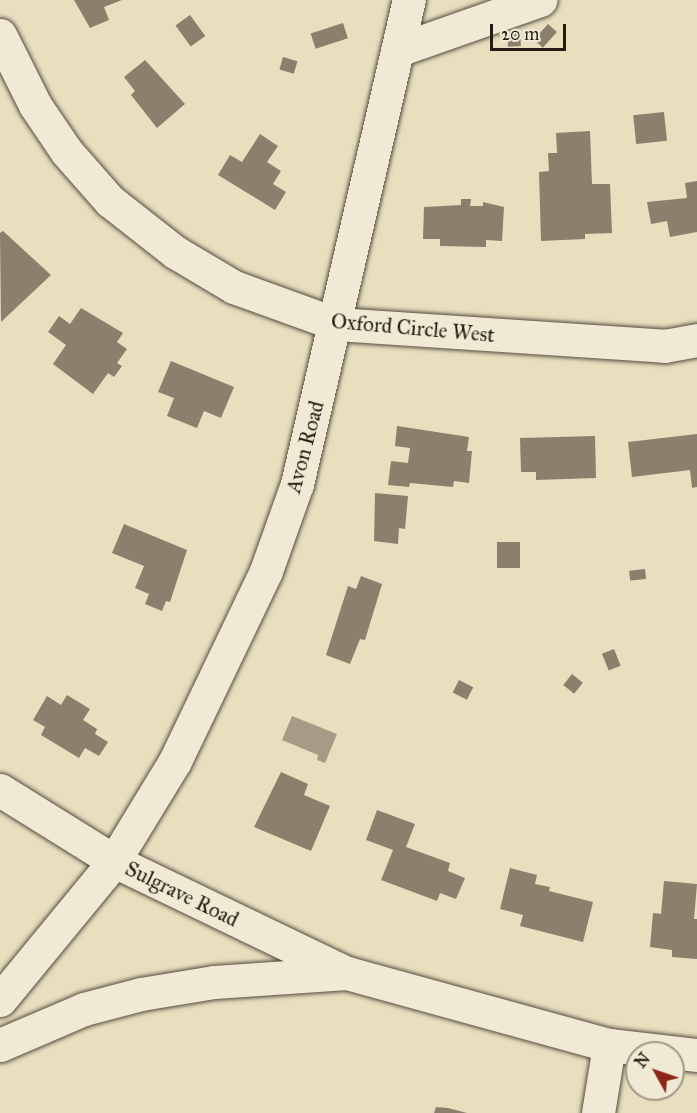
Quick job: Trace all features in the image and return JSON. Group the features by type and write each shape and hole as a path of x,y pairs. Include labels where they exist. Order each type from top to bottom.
{"street":[{"name":"Avon Road","path":"114,861 175,761 266,571 297,484 336,324 409,0"},
{"path":"398,50 540,0"},
{"name":"Oxford Circle West","path":"0,36 35,105 66,152 110,201 175,252 234,287 336,324 664,346 697,340"},
{"path":"0,790 114,861"},
{"name":"Sulgrave Road","path":"0,1000 114,861 347,973 609,1045 697,1055"},
{"name":"Sulgrave Road","path":"0,1045 84,1009 141,994 214,982 347,973"},
{"path":"597,1113 609,1045"}],"shaded area":[{"path":"292,716 337,734 325,763 317,760 318,755 282,740"}],"building":[{"path":"74,0 122,0 104,7 109,20 90,28"},
{"path":"190,15 205,36 191,47 175,26"},
{"path":"343,23 348,38 316,49 311,34"},
{"path":"548,24 557,32 543,48 534,40"},
{"path":"520,32 521,46 508,47 507,33"},
{"path":"283,57 297,61 294,74 279,69"},
{"path":"145,60 185,104 157,128 131,95 135,91 124,77"},
{"path":"664,112 667,141 636,144 633,115"},
{"path":"590,131 592,184 610,184 612,233 585,234 585,239 541,241 539,172 549,171 548,153 557,153 556,133"},
{"path":"260,134 278,146 267,162 281,171 273,184 286,192 275,210 218,175 230,155 242,162"},
{"path":"697,181 697,232 670,237 667,221 651,224 647,202 687,198 685,183"},
{"path":"461,199 471,199 470,206 483,206 483,202 504,207 502,241 486,240 486,247 440,246 440,239 423,239 424,207 461,205"},
{"path":"3,231 51,275 1,322 0,233"},
{"path":"81,308 123,333 117,342 127,349 117,363 122,366 114,377 108,373 93,394 53,364 66,345 48,332 59,316 70,324"},
{"path":"171,361 234,387 221,418 204,411 197,428 167,416 174,398 158,392"},
{"path":"397,426 469,437 467,451 472,451 469,483 454,481 453,487 410,483 409,487 388,485 391,461 408,463 410,448 395,446"},
{"path":"697,434 697,487 692,488 690,470 632,477 628,442"},
{"path":"595,436 596,478 536,480 536,472 521,472 520,438"},
{"path":"375,493 408,496 405,529 399,528 398,544 374,541"},
{"path":"124,524 187,550 170,602 166,601 162,611 145,604 149,594 135,588 144,566 112,553"},
{"path":"497,542 520,542 520,568 497,568"},
{"path":"645,569 646,579 630,581 629,571"},
{"path":"361,576 382,584 365,640 360,639 350,664 326,655 348,586 356,589"},
{"path":"614,649 621,666 609,671 602,654"},
{"path":"572,674 583,683 574,694 563,685"},
{"path":"459,680 473,687 467,700 453,692"},
{"path":"67,695 90,709 83,720 97,729 95,734 108,742 99,756 85,748 79,758 41,735 45,727 33,720 47,696 61,705"},
{"path":"281,772 308,784 304,795 330,806 311,851 254,827"},
{"path":"377,810 415,824 406,847 450,863 448,871 465,878 456,899 440,893 437,901 381,880 393,850 366,840"},
{"path":"510,868 537,875 535,884 550,887 549,891 593,902 583,942 520,926 523,915 500,909"},
{"path":"664,881 697,884 694,919 697,919 697,959 672,957 672,950 650,947 653,913 661,914"},
{"path":"436,1107 448,1108 467,1113 434,1113"}]}
